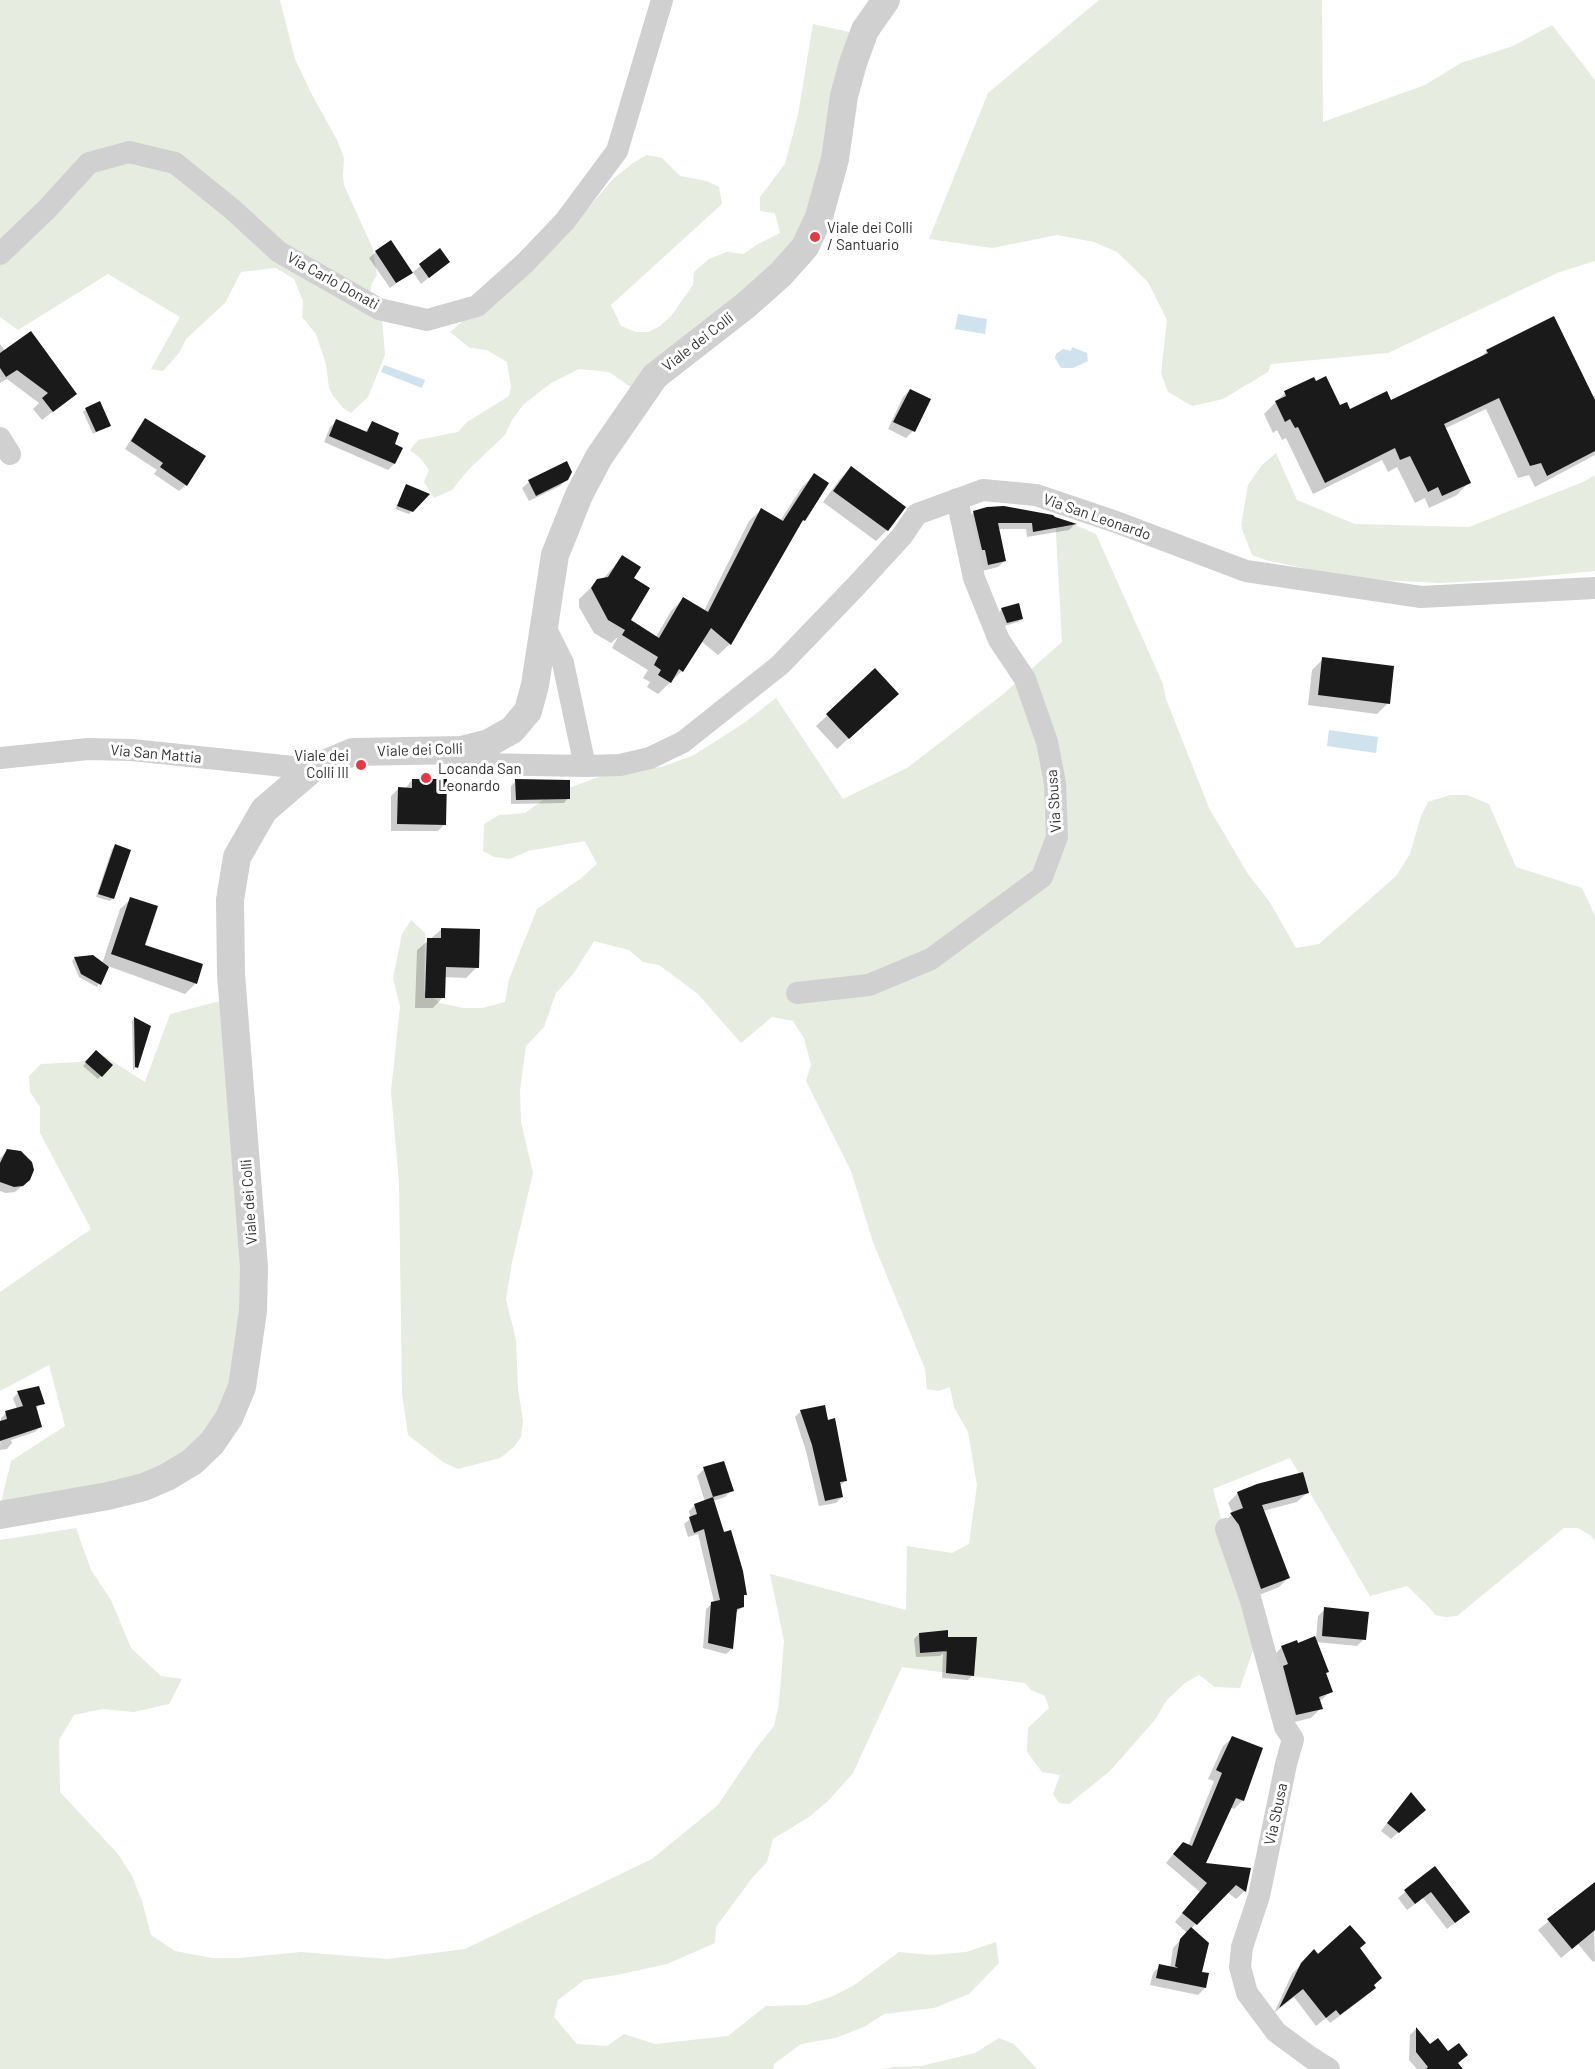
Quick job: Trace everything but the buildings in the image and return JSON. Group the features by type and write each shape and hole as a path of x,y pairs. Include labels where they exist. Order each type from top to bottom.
{"street":[{"name":"Via Carlo Donati","path":"0,254 48,209 89,163 129,152 175,163 232,209 279,252 379,309 427,320 477,306 525,263 565,221 617,151 662,0"},
{"name":"Viale dei Colli","path":"0,1515 108,1496 144,1487 192,1462 212,1443 230,1418 242,1387 253,1311 254,1267 231,975 230,900 237,857 264,810 312,769 353,752 461,750 489,743 512,730 528,711 535,685 555,555 579,495 598,457 655,375 745,306 781,274 805,247 819,217 835,159 844,96 853,63 865,30 886,0"},
{"name":"Via San Leonardo","path":"461,750 481,764 620,765 651,758 683,742 780,665 902,536 917,514 983,490 1036,495 1116,522 1246,571 1421,597 1595,588"},
{"name":"Via Sbusa","path":"797,993 869,985 931,959 1042,877 1057,837 1055,783 1047,742 1025,679 999,640 974,578 957,499"},
{"path":"544,625 562,663 585,766"},
{"name":"Via San Mattia","path":"0,758 88,749 132,750 312,769"},
{"name":"Via Sbusa","path":"1226,1529 1251,1601 1285,1727 1293,1739 1259,1896 1242,1947 1240,1967 1247,1993 1276,2032 1329,2069"}],"shaded area":[{"path":"0,0 280,0 295,59 337,140 344,158 344,185 373,249 377,275 370,293 382,318 385,355 368,397 351,413 343,408 329,388 326,364 316,334 302,317 303,301 294,279 276,268 241,272 225,303 186,339 179,353 163,371 151,369 180,317 108,274 18,330 0,317"},
{"path":"1099,0 1322,0 1323,122 1425,85 1461,63 1513,46 1552,25 1595,80 1595,261 1557,273 1388,353 1271,364 1268,372 1223,399 1192,406 1168,392 1161,373 1167,320 1148,282 1117,252 1094,242 1057,235 992,248 929,239 988,93"},
{"path":"813,24 854,33 814,209 789,254 632,388 609,372 579,369 551,383 523,405 505,435 468,470 452,490 434,498 424,482 429,470 410,450 418,440 458,432 467,422 509,396 511,387 507,362 487,350 470,348 450,332 514,278 589,207 613,179 633,163 647,155 662,158 680,176 707,181 719,187 722,204 611,305 621,326 636,332 649,332 660,326 671,316 693,285 694,272 709,259 727,252 744,254 780,233 775,213 760,211 760,197 785,164 798,115"},
{"path":"1276,453 1297,500 1355,524 1469,527 1583,482 1595,475 1595,571 1439,583 1381,580 1312,570 1252,555 1241,526 1248,485 1262,465"},
{"path":"1055,516 1096,534 1163,684 1166,699 1209,808 1248,874 1269,901 1296,948 1319,944 1396,876 1410,854 1421,816 1428,802 1450,795 1467,795 1489,804 1516,867 1582,888 1595,916 1595,1541 1578,1528 1564,1528 1457,1616 1446,1617 1435,1615 1407,1586 1370,1596 1290,1458 1213,1489 1255,1644 1240,1688 1215,1687 1199,1675 1185,1683 1167,1700 1154,1721 1110,1771 1069,1804 1059,1803 1053,1794 1060,1775 1042,1772 1027,1752 1028,1728 1049,1708 1045,1696 1031,1690 1025,1683 902,1667 853,1773 828,1801 809,1817 773,1839 767,1862 752,1878 716,1927 715,1943 667,1964 584,1980 558,2000 554,2017 577,2044 607,2046 624,2034 655,2044 728,2036 766,2006 806,2005 831,1997 853,1986 899,1952 932,1955 966,1952 996,1942 999,1963 969,1994 934,2008 884,2014 864,2027 835,2038 801,2044 774,2064 773,2069 0,2069 0,1540 76,1528 91,1570 111,1600 131,1648 161,1676 182,1679 169,1704 134,1712 102,1709 74,1715 59,1740 60,1792 118,1854 132,1876 142,1901 151,1935 175,1951 212,1958 239,1958 301,1952 387,1959 465,1949 652,1859 718,1805 774,1726 779,1703 784,1641 770,1574 906,1610 907,1546 952,1553 969,1544 977,1485 968,1432 954,1407 950,1387 938,1391 927,1389 925,1369 873,1242 851,1171 806,1081 811,1065 804,1038 793,1021 772,1017 741,1043 698,994 659,965 643,962 629,950 594,941 574,973 556,993 544,1027 526,1046 520,1090 521,1122 533,1173 512,1262 506,1299 516,1340 518,1388 523,1421 521,1437 514,1447 500,1458 458,1469 443,1462 408,1435 402,1394 399,1183 391,1091 400,1007 393,978 402,934 411,920 425,933 424,991 440,1003 463,1008 483,1008 505,1002 509,979 537,909 580,879 597,864 585,841 528,851 510,859 494,857 483,851 484,824 499,815 525,813 550,795 604,775 661,767 694,755 744,723 776,698 843,799 907,768 1002,695 1062,642"},
{"path":"224,1000 247,1298 237,1379 208,1434 157,1470 95,1488 1,1503 11,1461 65,1426 49,1365 0,1391 0,1292 91,1229 40,1133 40,1107 30,1092 29,1076 41,1064 80,1062 101,1054 145,1082 170,1014"},
{"path":"999,2038 1014,2044 1037,2069 883,2069 921,2066 975,2053"}],"water":[{"path":"958,314 987,319 985,334 955,329"},
{"path":"1072,347 1087,353 1088,361 1073,368 1061,368 1055,358 1056,354 1063,349 1071,351"},
{"path":"384,365 425,380 422,388 381,372"},
{"path":"1329,730 1378,737 1376,753 1327,746"}],"place":[{"name":"Viale dei Colli / Santuario","path":"815,237"},
{"name":"Viale dei Colli III","path":"361,765"},
{"name":"Locanda San Leonardo","path":"426,778"}]}
